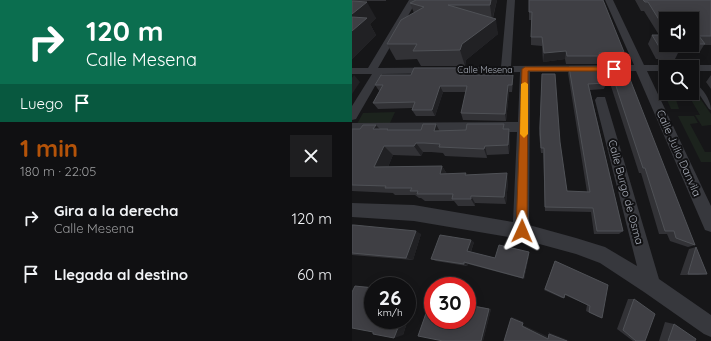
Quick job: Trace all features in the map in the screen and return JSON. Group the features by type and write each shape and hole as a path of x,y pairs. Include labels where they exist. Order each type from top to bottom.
{"street":[{"path":"352,116 413,0"},
{"path":"506,70 511,0"},
{"name":"Calle Julio Danvila","path":"609,0 710,222"},
{"name":"Calle Mesena","path":"352,71 659,68"},
{"path":"699,68 711,68"},
{"path":"522,231 525,69"},
{"name":"Calle Burgo de Osma","path":"601,100 651,285"},
{"path":"352,128 524,127"},
{"path":"352,210 414,213 522,231 576,246 605,256 651,285 711,328"}],"lane":[{"path":"699,90 711,108"}],"shaded area":[{"path":"699,97 711,114 711,125 702,126 695,115 700,115 691,100 699,100"},
{"path":"667,100 676,100 679,109 671,109"},
{"path":"395,112 390,123 357,124 363,113"},
{"path":"678,116 694,116 698,123 690,124 705,152 711,152 711,162 701,162"}],"building":[{"path":"416,0 491,0 490,5 448,5 496,19 462,44 460,50 413,51 417,44 387,44 401,20 424,7 410,3"},
{"path":"529,0 603,0 624,52 599,53 600,56 567,56 566,51 544,53 542,37 531,37 532,12 529,12"},
{"path":"643,0 711,0 711,36 699,36 699,12 659,12 659,20 648,2"},
{"path":"352,1 367,2 352,14"},
{"path":"352,17 367,18 352,31"},
{"path":"652,35 659,35 659,47"},
{"path":"699,36 705,44 699,44"},
{"path":"569,67 602,67 606,83 588,84 623,231 597,231 593,208 545,207 544,148 541,148 540,128 542,74 555,74 560,142 567,191 590,192"},
{"path":"414,68 461,68 459,75 513,75 512,85 508,85 505,114 461,113 467,86 440,86 432,110 412,110 415,102 373,103 383,85 375,85 381,75 411,75"},
{"path":"612,74 628,74 695,245 676,238 674,231 665,231 645,168 643,168"},
{"path":"423,124 436,124 434,131 466,130 467,124 504,124 503,129 509,129 508,145 485,146 484,149 439,147 440,144 424,143 416,143 414,146 384,146 374,167 442,166 440,174 466,173 465,175 507,173 504,197 471,196 471,199 452,199 453,194 417,194 418,191 410,191 412,188 385,188 386,186 352,185 352,129 360,129 363,125 376,125 373,129 421,130"},
{"path":"352,225 416,231 406,258 352,253"},
{"path":"440,235 471,240 467,251 495,258 499,245 529,252 523,278 464,262 464,264 431,259"},
{"path":"696,247 707,274 688,274"},
{"path":"555,261 608,285 602,318 589,312 590,306 565,294 564,298 545,289"},
{"path":"355,286 364,287 364,329 398,329 394,338 352,328 352,292"},
{"path":"634,299 655,314 645,341 636,341 623,330"},
{"path":"476,307 489,309 481,341 443,341 418,336 424,319 424,329 476,329"},
{"path":"511,318 523,323 522,326 548,339 549,334 567,341 504,341"},
{"path":"674,324 696,339 695,341 668,341"}],"slow traffic":[{"path":"524,134 525,84"}],"route":[{"path":"522,231 525,69 614,69"}]}
